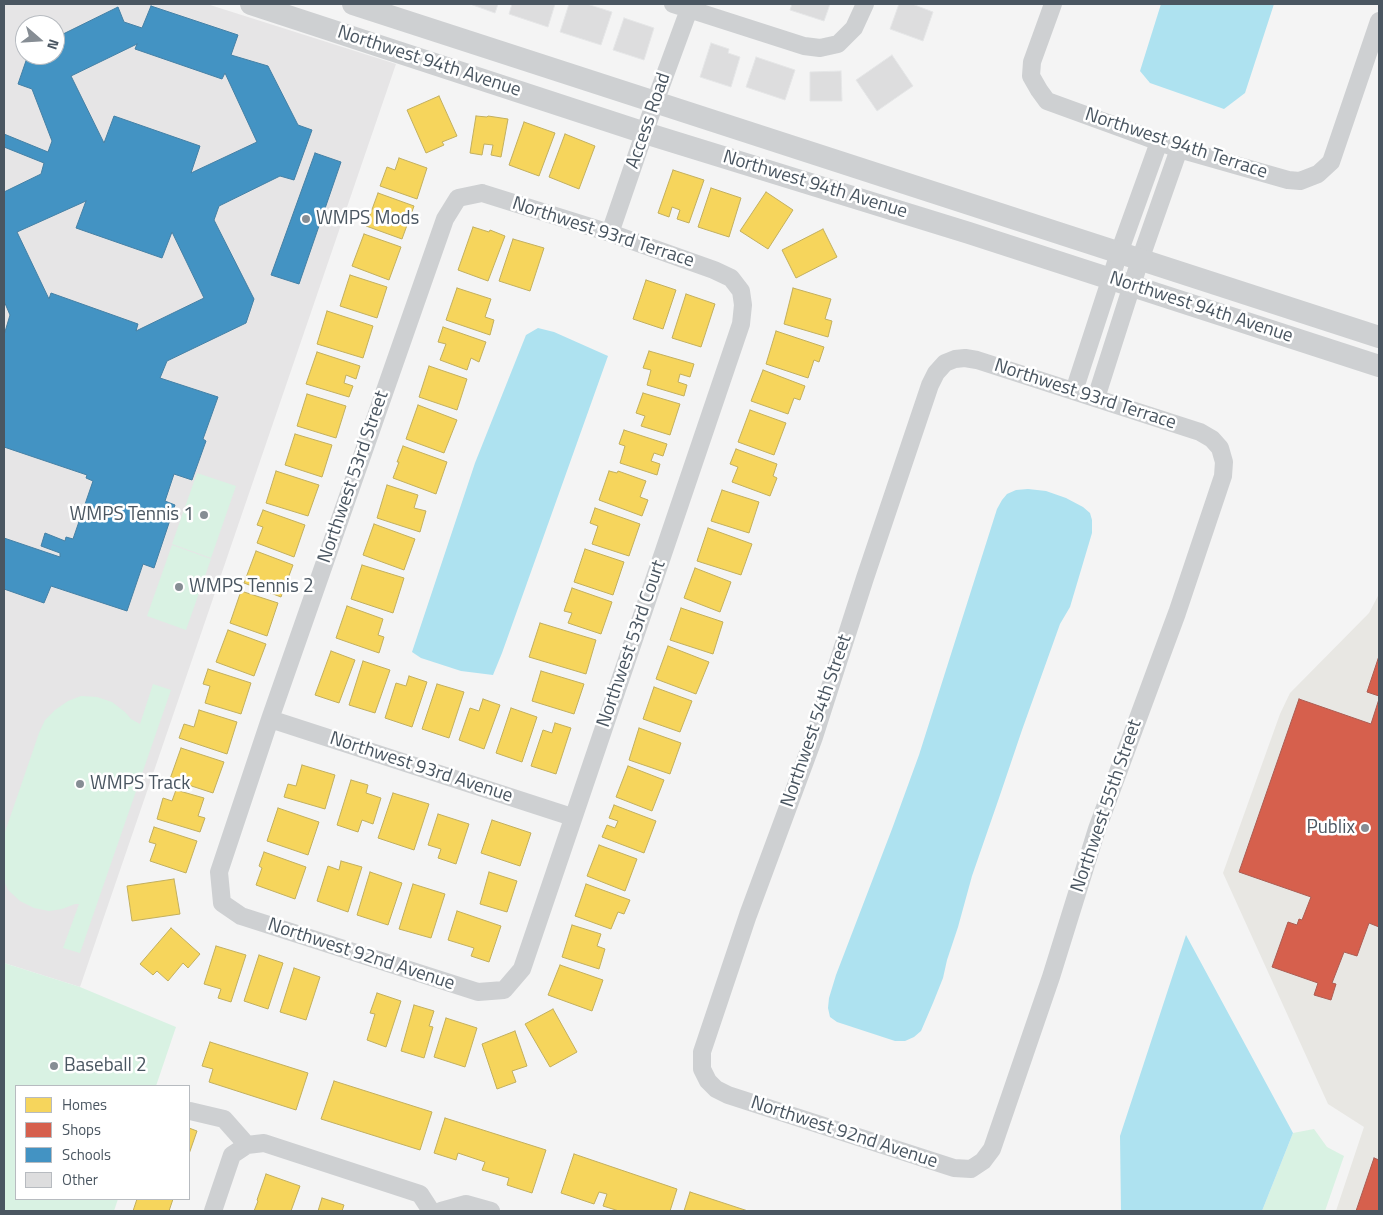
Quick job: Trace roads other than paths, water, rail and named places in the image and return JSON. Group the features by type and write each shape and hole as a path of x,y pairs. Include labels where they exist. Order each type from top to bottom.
{"street":[{"name":"Northwest 94th Avenue","path":"251,4 645,133 969,233 1379,366"},
{"name":"Northwest 94th Avenue","path":"354,4 1379,337"},
{"path":"685,6 804,46 820,48 838,44 854,28 865,4"},
{"name":"Northwest 94th Terrace","path":"1053,4 1032,62 1031,76 1047,101 1158,142 1288,180 1300,181 1318,174 1331,162 1379,21"},
{"name":"Access Road","path":"610,233 645,133 685,6"},
{"path":"1074,391 1110,278 1158,142"},
{"path":"1096,398 1140,260 1179,148"},
{"name":"Northwest 93rd Terrace","path":"458,198 482,193 610,233 714,270 731,278 741,291"},
{"name":"Northwest 53rd Street","path":"222,903 220,872 270,719 444,219 458,198"},
{"name":"Northwest 53rd Court","path":"504,990 522,969 741,324 743,306 741,291"},
{"name":"Northwest 93rd Terrace","path":"945,364 955,359 977,360 1200,432 1212,439 1220,448"},
{"name":"Northwest 54th Street","path":"708,1081 702,1069 702,1052 748,914 814,737 868,568 930,385 936,373 945,364"},
{"name":"Northwest 55th Street","path":"983,1161 992,1149 1052,977 1097,829 1177,613 1223,476 1224,462 1220,448"},
{"name":"Northwest 93rd Avenue","path":"270,719 572,818"},
{"name":"Northwest 92nd Avenue","path":"222,903 241,916 478,992 504,990"},
{"name":"Northwest 92nd Avenue","path":"708,1081 716,1089 728,1095 954,1168 971,1168 983,1161"},
{"path":"190,1111 224,1120 247,1145"},
{"path":"212,1211 232,1155 247,1145 264,1143 420,1194 431,1211"},
{"path":"441,1211 466,1204 491,1211"}],"water":[{"path":"1161,4 1274,4 1245,93 1224,109 1150,83 1140,71"},
{"path":"538,328 554,332 608,356 493,675 461,671 421,658 412,652 475,463 526,335"},
{"path":"1016,490 1046,491 1066,498 1083,507 1090,513 1092,533 1070,607 1060,624 972,876 943,978 921,1031 905,1041 895,1041 837,1022 830,1017 828,1008 829,998 919,755 997,509 1007,494"},
{"path":"1186,935 1293,1133 1262,1211 1121,1211 1120,1136"}],"place":[{"name":"WMPS Mods","path":"306,219"},
{"name":"WMPS Tennis 1","path":"204,515"},
{"name":"WMPS Tennis 2","path":"179,587"},
{"name":"WMPS Track","path":"80,784"},
{"name":"Publix","path":"1365,828"},
{"name":"Baseball 2","path":"54,1066"}]}
